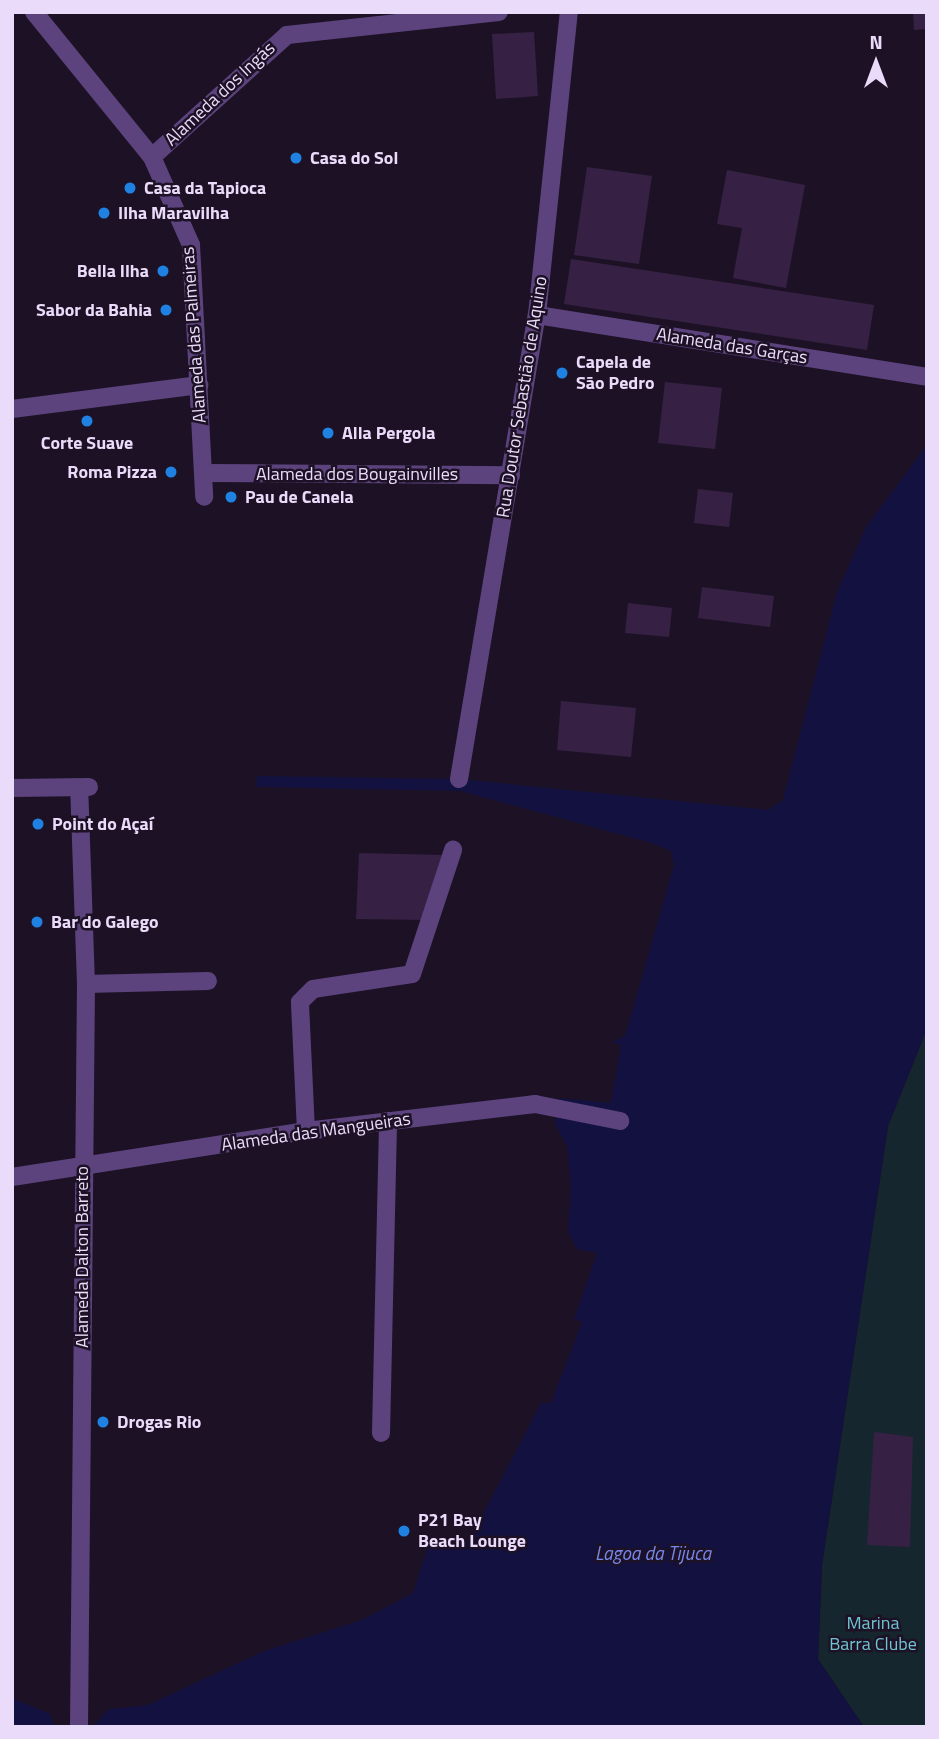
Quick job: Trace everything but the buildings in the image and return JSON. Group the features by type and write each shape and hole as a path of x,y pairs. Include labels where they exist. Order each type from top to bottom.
{"street":[{"name":"Alameda das Palmeiras","path":"34,12 152,157 191,245 204,497"},
{"name":"Alameda dos Ingás","path":"152,157 287,35 499,12"},
{"name":"Rua Doutor Sebastião de Aquino","path":"459,779 537,315 569,12"},
{"name":"Alameda das Garças","path":"537,315 927,377"},
{"path":"12,409 199,385"},
{"name":"Alameda dos Bougainvilles","path":"203,473 511,475"},
{"name":"Alameda Dalton Barreto","path":"12,788 84,788 86,984 82,1168 79,1727"},
{"path":"306,1131 300,1002 313,989 412,974 453,850"},
{"path":"86,984 208,981"},
{"name":"Alameda das Mangueiras","path":"12,1177 306,1131 535,1104 620,1121"},
{"path":"381,1433 388,1121"}],"green space":[{"name":"Marina Barra Clube","path":"927,1029 927,1727 864,1727 818,1659 822,1565 888,1126"}],"water":[{"name":"Lagoa da Tijuca","path":"927,445 927,1029 888,1126 822,1565 818,1659 864,1727 92,1727 109,1709 148,1705 264,1651 362,1620 413,1593 428,1547 465,1544 472,1535 541,1403 551,1403 582,1322 574,1319 597,1253 577,1249 568,1232 571,1185 567,1146 555,1124 559,1098 611,1103 621,1044 611,1043 625,1036 674,865 671,851 648,842 460,791 256,787 257,776 459,779 768,810 783,800 837,592 866,527"},
{"path":"12,1698 50,1714 54,1727 12,1727"}],"place":[{"name":"Casa do Sol","path":"296,158"},
{"name":"Casa da Tapioca","path":"130,188"},
{"name":"Ilha Maravilha","path":"104,213"},
{"name":"Bella Ilha","path":"163,271"},
{"name":"Sabor da Bahia","path":"166,310"},
{"name":"Capela de São Pedro","path":"562,373"},
{"name":"Corte Suave","path":"87,421"},
{"name":"Alla Pergola","path":"328,433"},
{"name":"Roma Pizza","path":"171,472"},
{"name":"Pau de Canela","path":"231,497"},
{"name":"Point do Açaí","path":"38,824"},
{"name":"Bar do Galego","path":"37,922"},
{"name":"Drogas Rio","path":"103,1422"},
{"name":"P21 Bay Beach Lounge","path":"404,1531"}]}
